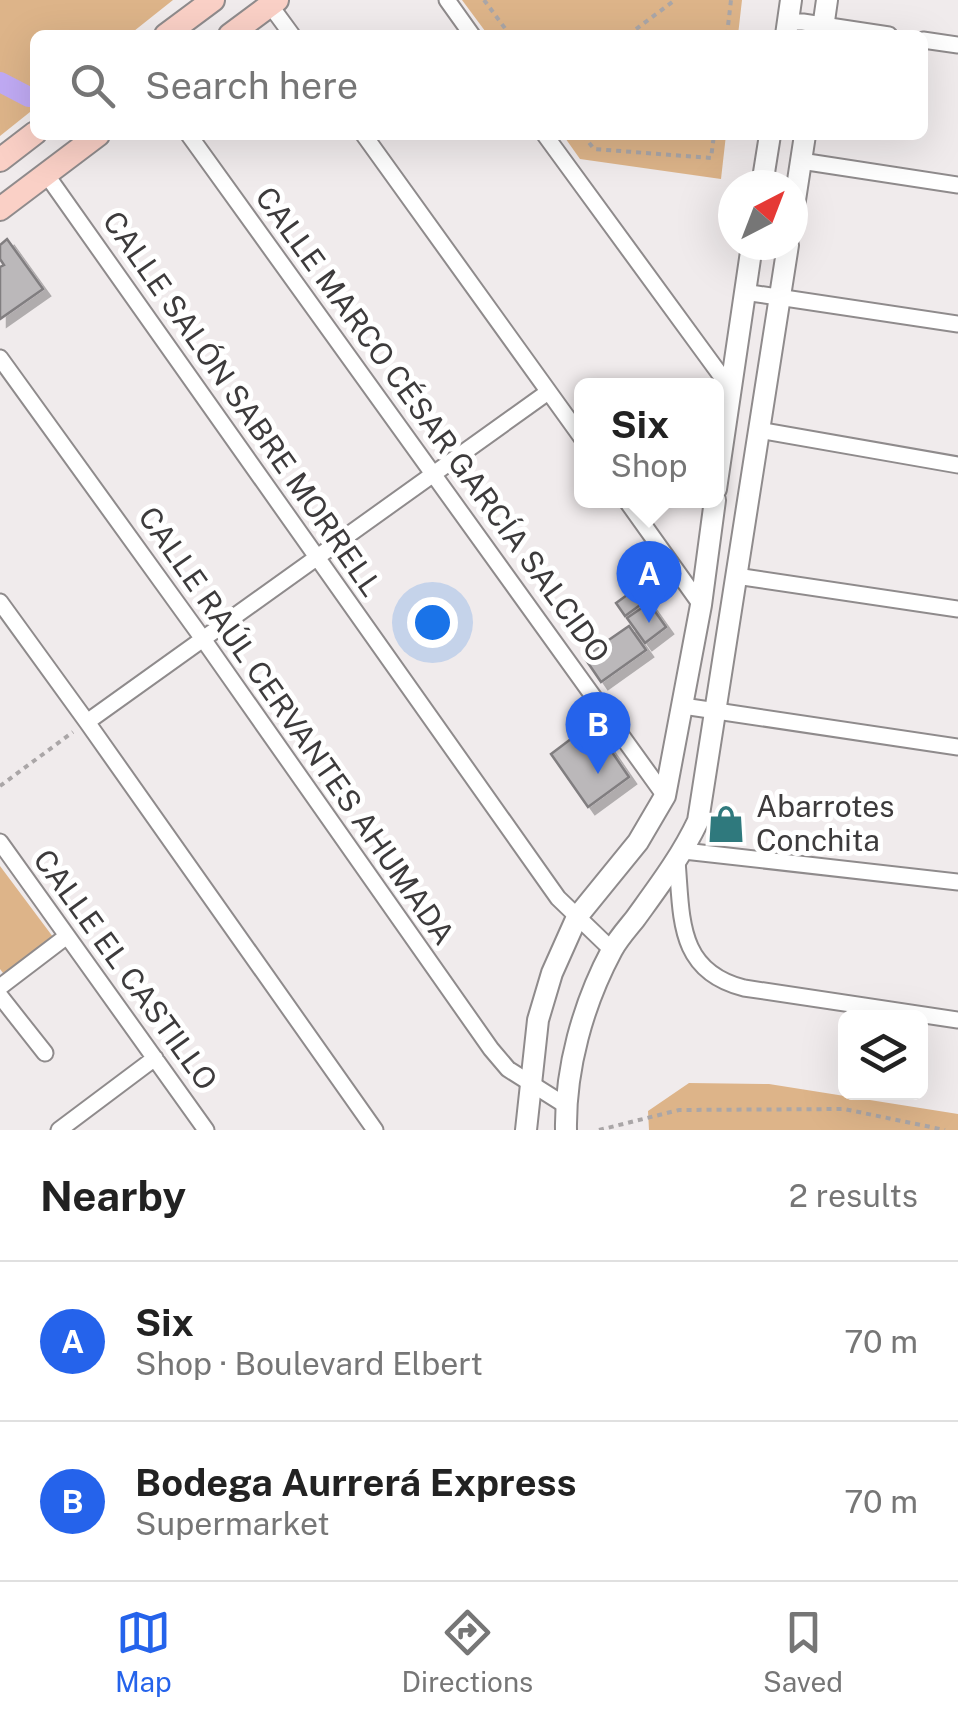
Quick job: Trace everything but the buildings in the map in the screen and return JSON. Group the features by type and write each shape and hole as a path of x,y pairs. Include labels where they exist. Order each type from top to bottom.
{"main road":[{"path":"173,30 213,0"},
{"path":"237,30 274,2"},
{"path":"0,160 30,137"},
{"path":"0,209 91,140"}],"street":[{"path":"447,0 468,30"},
{"path":"787,29 791,0"},
{"path":"787,29 803,22 822,30 827,0"},
{"path":"274,2 289,30"},
{"path":"928,41 958,44"},
{"name":"CALLE MARCO CÉSAR GARCÍA SALCIDO","path":"193,140 666,796"},
{"path":"368,140 574,427"},
{"path":"550,140 723,378"},
{"path":"764,170 769,140"},
{"path":"800,170 804,140"},
{"path":"801,161 958,185"},
{"name":"CALLE SALÓN SABRE MORRELL","path":"46,174 544,878 612,950"},
{"path":"724,431 749,260"},
{"path":"566,1130 572,1061 583,1018 612,950 680,856 698,821 786,260"},
{"path":"744,292 958,324"},
{"name":"CALLE RAÚL CERVANTES AHUMADA","path":"0,358 491,1049 508,1069 566,1105"},
{"path":"724,380 730,388"},
{"path":"87,722 548,392"},
{"path":"759,430 958,466"},
{"path":"632,508 701,605"},
{"path":"526,1130 543,996 577,917 638,842 666,796 701,605 714,508"},
{"path":"736,576 958,609"},
{"path":"0,602 375,1130"},
{"path":"683,706 958,747"},
{"name":"CALLE EL CASTILLO","path":"0,842 206,1130"},
{"path":"680,856 958,882"},
{"path":"680,856 686,940 712,976 744,988 958,1020"},
{"path":"0,987 67,936"},
{"path":"0,996 45,1053"},
{"path":"59,1130 155,1058"}],"path":[{"path":"484,0 506,30"},
{"path":"635,30 676,0"},
{"path":"728,30 731,0"},
{"path":"587,140 594,149 711,158 713,140"},
{"path":"0,786 87,722"},
{"path":"599,1130 679,1110 844,1109 945,1130"}],"shaded area":[{"path":"0,0 173,0 135,30 30,30 30,112 0,136"},
{"path":"462,0 742,0 739,30 484,30"},
{"path":"567,140 725,140 718,179 580,159"},
{"path":"0,866 56,941 6,977 0,969"},
{"path":"689,1083 769,1084 838,1095 838,1100 870,1100 958,1114 958,1130 649,1130 648,1111"}],"waterway":[{"path":"0,82 29,97"}],"place":[{"name":"Six","path":"649,623"},
{"name":"Bodega Aurrerá Express","path":"598,774"},
{"name":"Abarrotes Conchita","path":"726,824"}]}
